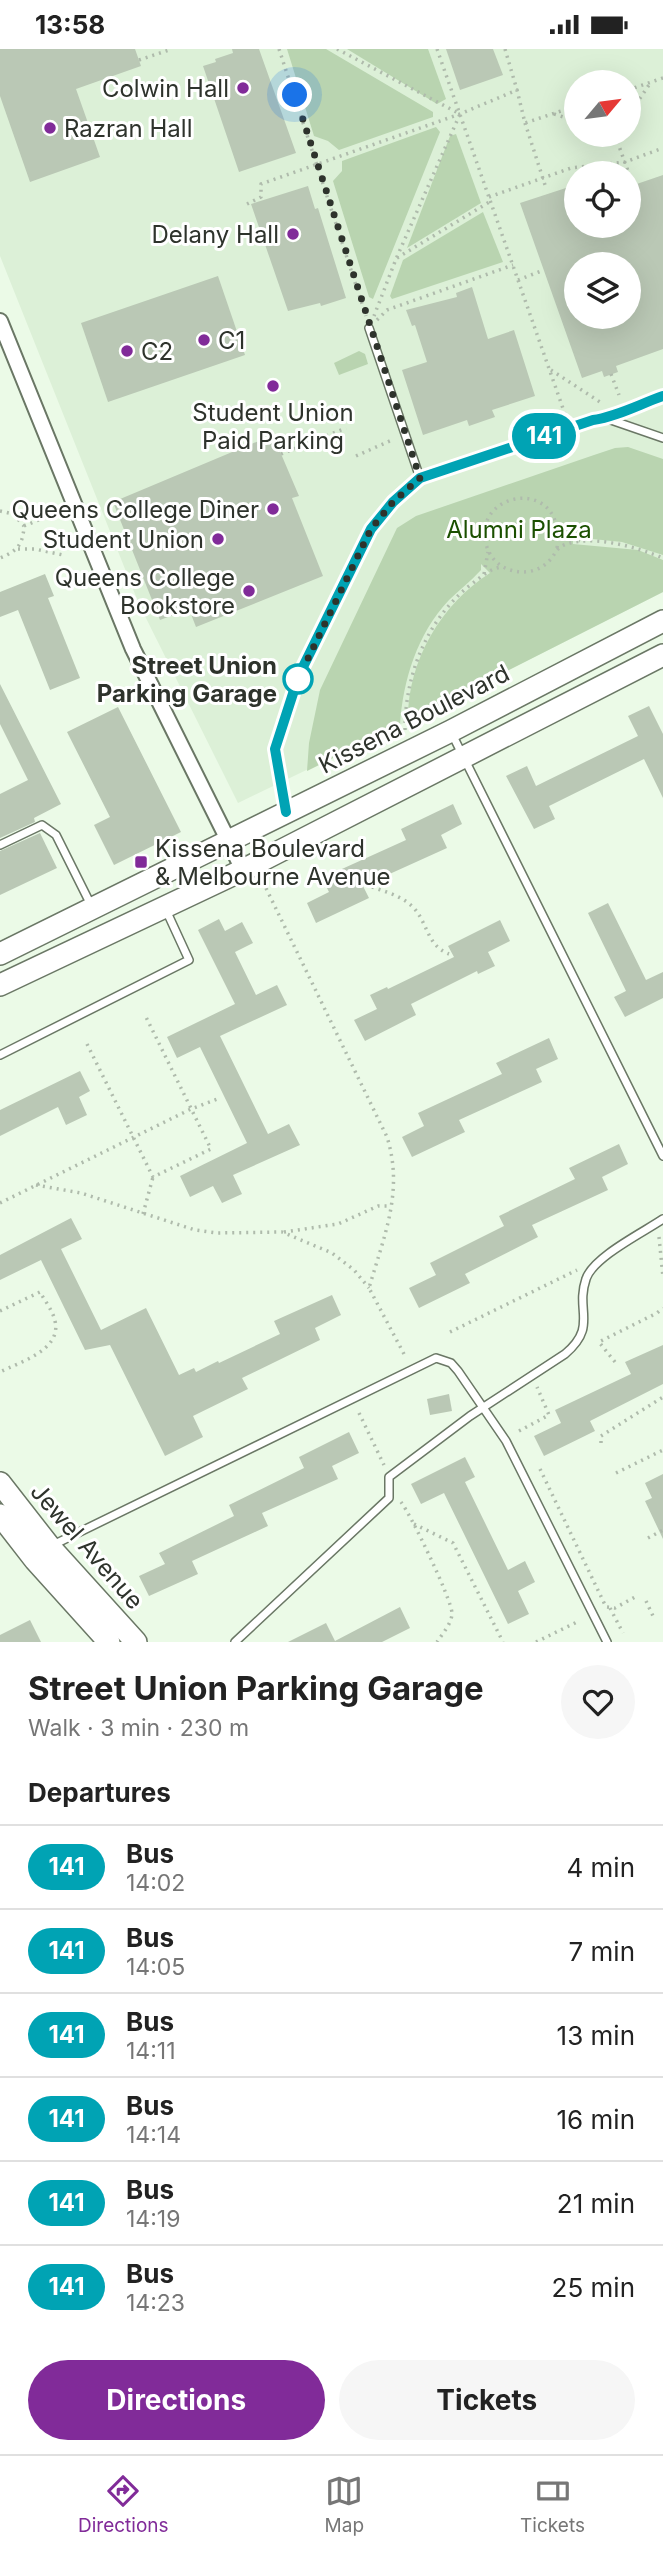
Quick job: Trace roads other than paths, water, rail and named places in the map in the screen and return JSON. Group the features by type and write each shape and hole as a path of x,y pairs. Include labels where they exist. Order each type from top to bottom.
{"main road":[{"name":"Kissena Boulevard","path":"0,954 451,731 663,621"},
{"path":"0,985 243,870 663,655"},
{"name":"Jewel Avenue","path":"0,1483 50,1547 136,1642"},
{"name":"Jewel Avenue","path":"0,1515 35,1560 109,1642"}],"street":[{"path":"0,321 133,649 243,870"}],"lane":[{"path":"369,328 420,478"},
{"path":"608,419 626,408 663,396"},
{"path":"286,812 275,749 299,675 371,529 393,502 420,478 593,420 608,419 663,438"},
{"path":"451,731 663,1156"},
{"path":"0,845 42,825 56,835 92,907"},
{"path":"0,1055 189,960 164,906"},
{"path":"234,1642 389,1498 390,1477 484,1406 577,1344 582,1335 586,1279 594,1265 660,1221"},
{"path":"50,1547 429,1359 436,1358 451,1363 484,1406 506,1441 607,1642"}],"place":[{"name":"Colwin Hall","path":"243,88"},
{"name":"Razran Hall","path":"50,128"},
{"name":"Delany Hall","path":"293,234"},
{"name":"C1","path":"204,340"},
{"name":"C2","path":"127,351"},
{"name":"Student Union Paid Parking","path":"273,386"},
{"name":"Queens College Diner","path":"273,509"},
{"name":"Student Union","path":"218,539"},
{"name":"Queens College Bookstore","path":"249,591"},
{"name":"Street Union Parking Garage","path":"298,679"},
{"name":"Kissena Boulevard & Melbourne Avenue","path":"141,862"}],"park label":[{"name":"Alumni Plaza","path":"519,529"}]}
